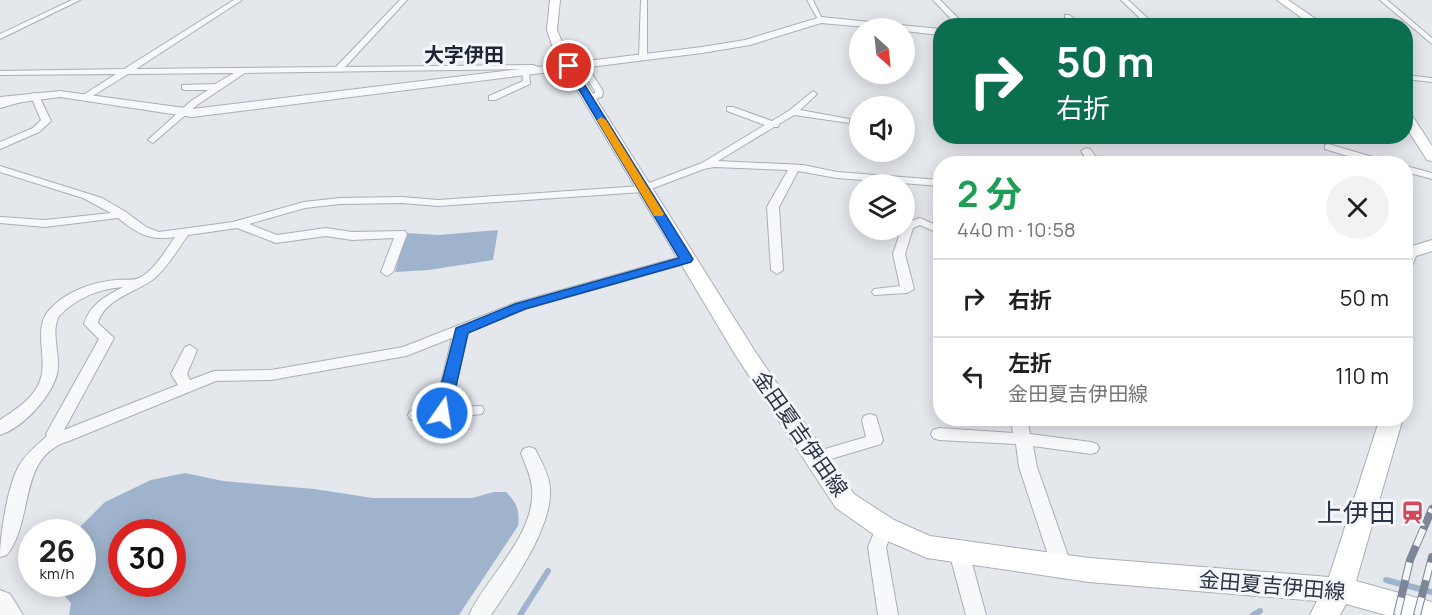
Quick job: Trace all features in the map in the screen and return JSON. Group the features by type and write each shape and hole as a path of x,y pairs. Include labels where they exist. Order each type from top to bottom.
{"main road":[{"name":"金田夏吉伊田線","path":"555,0 552,30 560,51 575,65 588,98 643,189 814,458 844,501 885,528 927,547 1062,567 1308,589 1339,589 1432,615"},
{"path":"1282,0 1309,18"},
{"path":"1413,128 1432,158"},
{"path":"1413,253 1432,245"},
{"path":"1325,615 1339,589 1390,426"}],"street":[{"path":"0,37 77,0"},
{"path":"87,97 239,0"},
{"path":"338,69 404,0"},
{"path":"642,56 644,0"},
{"path":"810,0 821,20"},
{"path":"936,0 955,18"},
{"path":"1124,0 1145,18"},
{"path":"1383,0 1404,18"},
{"path":"7,115 4,103 35,96 60,94 184,112 235,109 746,43 821,20 933,32"},
{"path":"1413,26 1432,42"},
{"path":"0,73 533,67 542,70"},
{"path":"153,140 184,112 244,70"},
{"path":"492,99 527,82 525,72"},
{"path":"1413,78 1432,80"},
{"path":"185,87 217,87"},
{"path":"0,169 98,200 122,214 147,234 158,236 238,224 304,205 340,201 402,200 438,203 643,189 702,166 775,125 813,94"},
{"path":"0,146 44,125 46,121 35,96"},
{"path":"730,109 775,125"},
{"path":"793,112 846,121"},
{"path":"1328,147 1359,156"},
{"path":"1086,151 1090,156"},
{"path":"702,166 714,164 794,168 837,175 933,182"},
{"path":"777,270 773,207 794,168"},
{"path":"1413,171 1432,176"},
{"path":"0,220 12,223 87,222 122,214"},
{"path":"879,292 907,289 900,254 908,226 920,221 933,228"},
{"path":"238,224 276,239 326,232 352,236 401,234 387,272"},
{"path":"184,233 155,271 141,283 103,304 92,318 92,324 107,338 54,434 63,437 186,385 214,376 271,375 397,353 461,331 520,306 687,259"},
{"path":"0,429 41,396 49,379 49,320 57,309 80,293 97,286 119,282 141,283"},
{"path":"442,413 461,331"},
{"path":"186,385 179,374 189,350"},
{"path":"416,415 476,410"},
{"path":"814,458 875,440 870,420"},
{"path":"1021,426 1028,467 1062,567"},
{"path":"939,434 1023,439 1091,448"},
{"path":"0,549 12,530 18,491 27,467 58,435"},
{"path":"479,615 514,562 534,521 541,498 541,488 540,478 529,453"},
{"path":"885,528 877,547 888,615"},
{"path":"959,552 976,615"},
{"path":"0,602 9,615"}],"water":[{"path":"498,230 493,260 429,270 395,272 406,233 439,235"},
{"path":"185,473 223,481 314,489 373,498 472,498 494,492 506,492 513,500 519,516 518,526 459,615 69,615 71,603 65,597 96,597 96,519 88,519 105,502 151,480"}],"waterway":[{"path":"520,615 548,571"},
{"path":"1386,580 1432,592"},
{"path":"1253,615 1260,611"}],"railway":[{"path":"1397,615 1410,560 1432,509"},
{"path":"1417,615 1432,557"}],"slow traffic":[{"path":"601,120 658,214"}],"place":[{"name":"上伊田","path":"1413,513"}],"district":[{"name":"大字伊田","path":"464,55"}],"route":[{"path":"442,413 461,331 520,306 687,259 569,66"}]}
